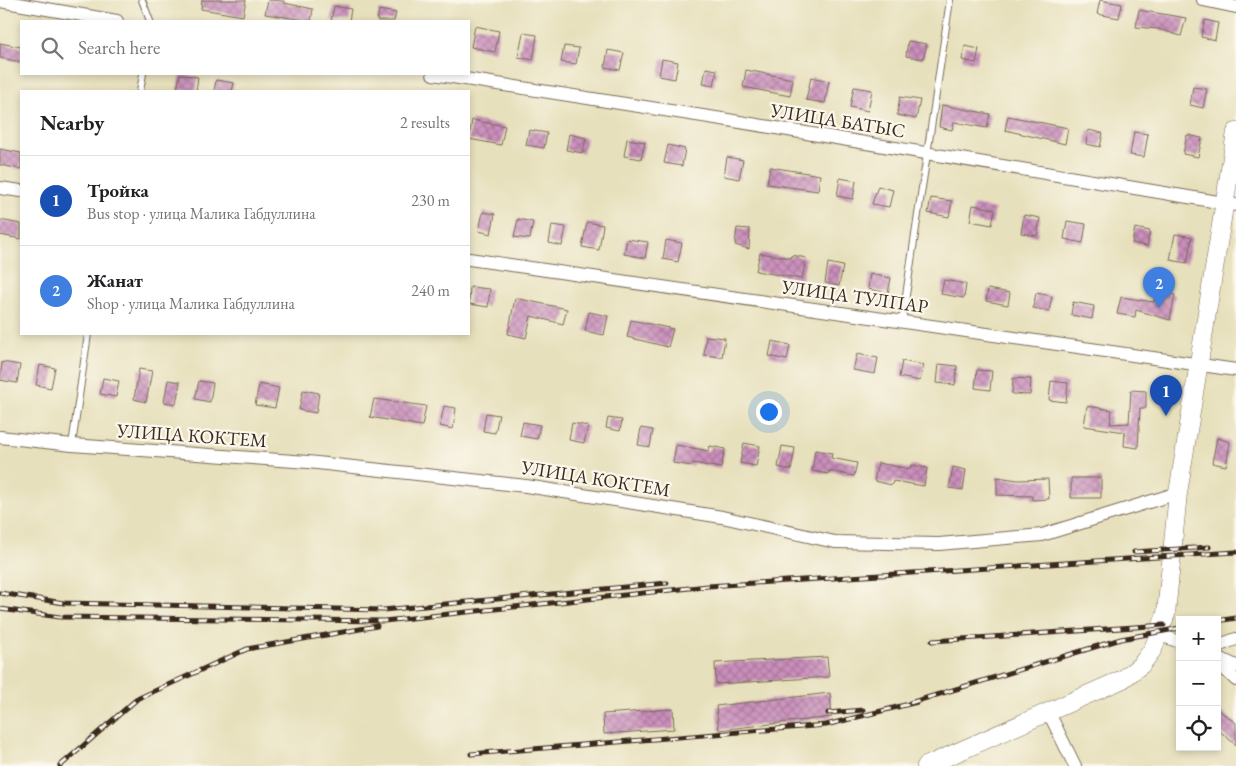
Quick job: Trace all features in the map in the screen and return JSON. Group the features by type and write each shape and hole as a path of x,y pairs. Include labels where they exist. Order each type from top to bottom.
{"main road":[{"path":"926,766 1049,714 1123,679 1141,665 1153,649 1160,635 1168,604 1178,494 1199,364 1230,204 1236,132"}],"street":[{"path":"1203,0 1236,7"},
{"path":"0,1 111,20"},
{"name":"УЛИЦА БАТЫС","path":"439,75 1230,204"},
{"path":"0,188 20,191"},
{"name":"УЛИЦА ТУЛПАР","path":"470,259 1236,370"},
{"name":"УЛИЦА КОКТЕМ","path":"0,437 72,445 308,462 526,486 722,516 834,542 938,544 1042,535 1178,494"},
{"path":"1160,635 1176,641"},
{"path":"1221,645 1236,639"},
{"path":"1221,659 1236,666"},
{"path":"1221,666 1236,680"},
{"path":"1049,714 1075,766"}],"lane":[{"path":"142,0 150,20"},
{"path":"902,322 950,0"},
{"path":"140,90 143,75"},
{"path":"72,445 88,335"}],"building":[{"path":"202,0 246,0 243,16 201,9"},
{"path":"268,0 284,1 284,3 313,9 311,20 265,14"},
{"path":"1100,0 1122,4 1119,18 1097,14"},
{"path":"334,6 351,9 349,20 331,20"},
{"path":"379,10 396,13 394,20 377,20"},
{"path":"1139,10 1186,18 1181,36 1158,29 1136,27"},
{"path":"1205,20 1218,23 1215,40 1201,37"},
{"path":"475,26 499,31 495,52 471,47"},
{"path":"523,33 537,35 533,60 518,57"},
{"path":"908,41 927,44 923,59 906,56"},
{"path":"0,43 20,47 20,62 0,58"},
{"path":"564,46 579,48 576,64 561,62"},
{"path":"965,46 979,49 976,63 962,60"},
{"path":"608,50 624,53 620,70 605,67"},
{"path":"662,59 678,62 675,79 659,76"},
{"path":"706,68 717,70 714,86 703,84"},
{"path":"746,70 793,79 790,96 743,87"},
{"path":"180,75 198,77 196,90 177,90"},
{"path":"811,77 829,81 825,103 806,100"},
{"path":"216,80 234,83 232,90 214,90"},
{"path":"854,87 872,90 868,111 850,107"},
{"path":"1193,87 1207,89 1203,108 1190,105"},
{"path":"900,97 920,100 916,119 897,115"},
{"path":"942,105 990,114 987,128 954,122 952,130 939,127"},
{"path":"1008,116 1068,128 1065,144 1005,130"},
{"path":"472,120 505,126 501,145 470,139"},
{"path":"529,130 547,133 544,148 526,145"},
{"path":"1088,130 1103,133 1100,147 1086,144"},
{"path":"1134,132 1148,134 1144,157 1130,155"},
{"path":"569,134 586,138 583,153 566,150"},
{"path":"1187,135 1202,138 1198,157 1183,154"},
{"path":"627,139 645,142 641,159 624,156"},
{"path":"668,145 685,149 682,166 664,163"},
{"path":"0,149 20,153 20,169 0,165"},
{"path":"727,157 743,160 739,179 724,176"},
{"path":"770,167 820,175 818,191 767,184"},
{"path":"840,178 856,181 853,199 837,196"},
{"path":"878,186 893,190 889,207 872,204"},
{"path":"931,198 952,201 949,217 928,213"},
{"path":"973,205 995,209 992,225 970,221"},
{"path":"483,212 495,214 491,234 479,231"},
{"path":"1024,215 1040,218 1037,236 1021,233"},
{"path":"518,219 533,222 530,239 514,237"},
{"path":"0,220 20,224 20,239 0,235"},
{"path":"1067,221 1086,224 1083,243 1064,239"},
{"path":"587,222 603,225 599,250 582,247"},
{"path":"552,225 566,227 562,246 549,243"},
{"path":"737,228 750,229 749,249 735,245"},
{"path":"1135,228 1150,231 1147,246 1132,243"},
{"path":"1175,234 1192,237 1187,263 1170,260"},
{"path":"627,239 648,242 645,258 624,254"},
{"path":"666,240 682,243 678,262 663,259"},
{"path":"760,253 791,258 792,255 806,258 802,279 756,271"},
{"path":"828,263 843,266 839,286 825,283"},
{"path":"870,274 891,278 888,293 868,289"},
{"path":"944,280 966,284 964,298 941,294"},
{"path":"470,287 490,289 488,307 470,304"},
{"path":"1156,288 1175,295 1170,320 1136,310 1135,317 1117,314 1121,297 1154,302"},
{"path":"988,289 1010,293 1008,305 986,301"},
{"path":"1036,293 1052,296 1049,311 1033,308"},
{"path":"515,298 567,309 563,324 531,316 526,338 508,334"},
{"path":"1073,302 1094,306 1092,319 1071,315"},
{"path":"589,312 608,316 604,335 585,331"},
{"path":"631,320 673,329 668,347 627,337"},
{"path":"706,336 725,338 722,357 704,355"},
{"path":"772,341 790,345 787,360 769,356"},
{"path":"857,354 878,358 875,374 853,370"},
{"path":"902,361 924,365 920,381 899,377"},
{"path":"2,362 20,365 17,383 0,380"},
{"path":"939,364 957,366 955,385 937,383"},
{"path":"40,365 55,368 51,388 36,385"},
{"path":"139,369 152,371 146,402 134,399"},
{"path":"977,370 992,371 990,390 975,388"},
{"path":"103,378 119,381 116,397 100,394"},
{"path":"1013,378 1031,379 1030,395 1012,394"},
{"path":"168,380 180,382 176,404 164,402"},
{"path":"199,381 213,383 210,402 195,399"},
{"path":"1051,381 1068,383 1066,402 1049,400"},
{"path":"259,384 279,388 275,408 255,405"},
{"path":"303,390 319,393 316,413 299,410"},
{"path":"1131,390 1146,391 1146,408 1140,408 1138,448 1124,446 1125,432 1084,426 1087,406 1112,410 1110,424 1129,423"},
{"path":"374,399 426,406 422,426 370,417"},
{"path":"444,406 456,408 453,429 440,426"},
{"path":"486,413 499,415 495,433 483,431"},
{"path":"608,418 622,420 620,431 606,428"},
{"path":"523,422 540,425 537,439 520,436"},
{"path":"572,423 588,426 584,443 569,440"},
{"path":"641,428 653,430 650,447 638,445"},
{"path":"1217,438 1230,442 1226,466 1212,463"},
{"path":"744,443 760,446 756,466 740,463"},
{"path":"676,445 709,451 710,446 725,449 721,468 693,463 692,466 673,463"},
{"path":"782,446 795,448 791,470 778,467"},
{"path":"815,450 832,453 831,458 857,463 854,476 829,471 828,474 812,471"},
{"path":"878,463 910,469 911,465 927,468 924,486 893,481 892,485 874,481"},
{"path":"953,467 966,470 963,490 949,488"},
{"path":"997,477 1018,480 1048,479 1049,499 1032,500 1032,496 997,495"},
{"path":"1071,478 1101,478 1101,498 1071,498"},
{"path":"827,657 829,677 716,684 715,663"},
{"path":"830,693 832,717 719,730 716,706"},
{"path":"673,709 674,729 604,734 603,714"},
{"path":"1221,712 1236,723 1236,745 1221,732"}],"railway":[{"path":"1134,552 1209,547"},
{"path":"0,609 60,617 384,621 708,586 1236,552"},
{"path":"0,593 64,603 383,610 667,583"},
{"path":"1221,620 1236,618"},
{"path":"932,641 1164,625"},
{"path":"60,766 137,699 247,649 377,626"},
{"path":"910,703 1121,639 1176,629"},
{"path":"471,754 826,725 917,702"},
{"path":"828,713 863,710"}],"place":[{"name":"Жанат","path":"1159,308"},
{"name":"Тройка","path":"1166,416"}]}
